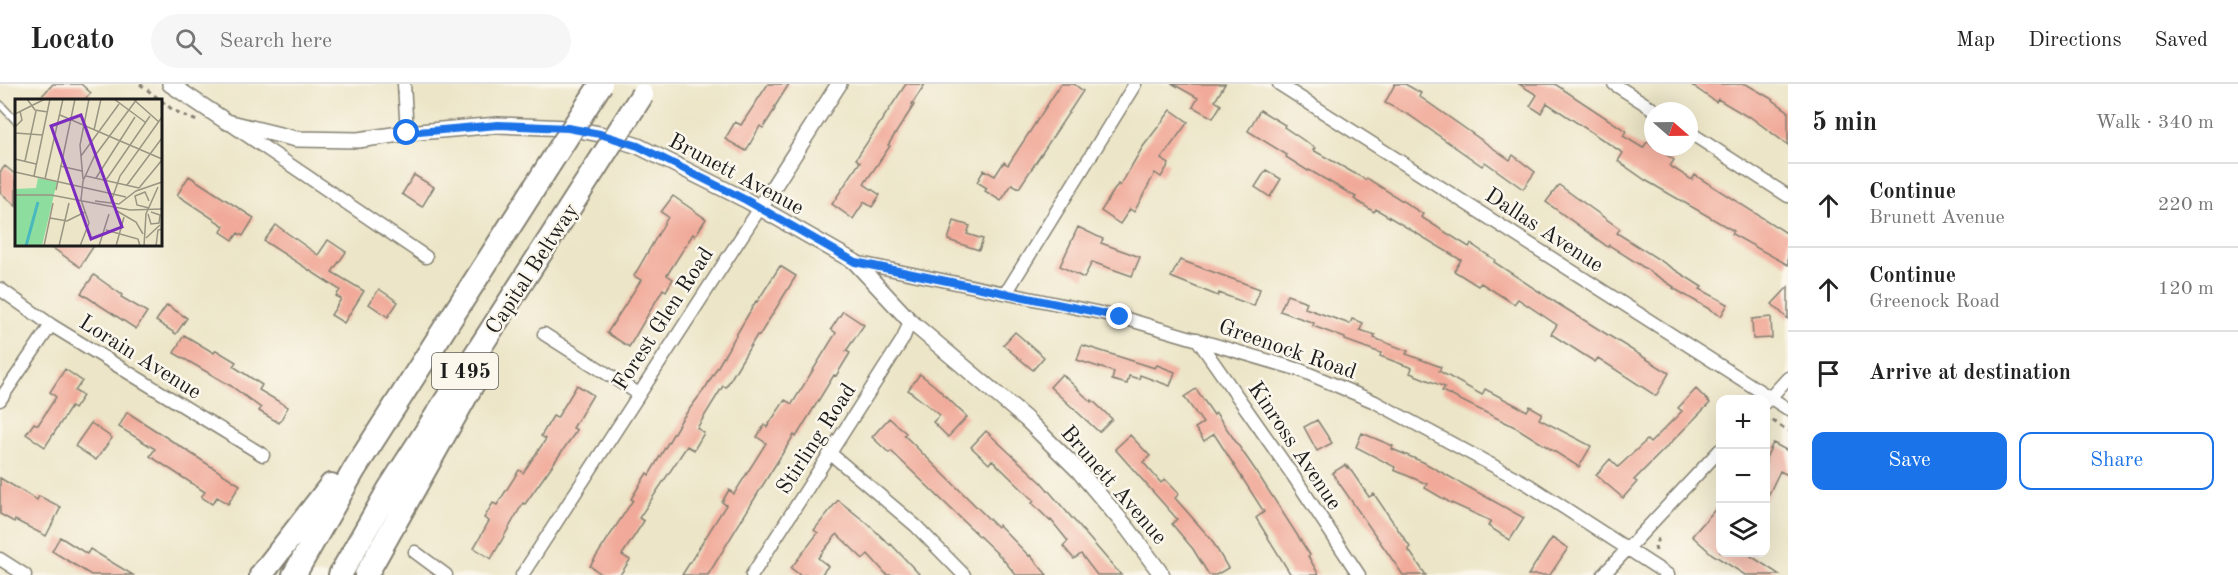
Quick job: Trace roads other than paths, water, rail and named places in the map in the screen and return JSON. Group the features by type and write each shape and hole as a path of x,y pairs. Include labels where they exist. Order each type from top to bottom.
{"highway":[{"name":"Capital Beltway","path":"294,575 354,470 405,388 601,84"},
{"name":"Capital Beltway","path":"340,575 430,425 645,90"},
{"path":"366,575 594,170"},
{"path":"261,575 405,388"}],"street":[{"name":"Brunett Avenue","path":"170,84 227,122 296,139 358,140 498,125 568,128 600,134 638,146 760,208 855,262 910,321 1026,419 1078,470 1128,529 1162,575"},
{"path":"404,84 407,133"},
{"path":"1006,293 1135,84"},
{"name":"Dallas Avenue","path":"1279,84 1762,395"},
{"path":"1614,84 1644,103"},
{"name":"Forest Glen Road","path":"522,575 838,85"},
{"path":"227,122 426,257"},
{"path":"1698,138 1788,196"},
{"name":"Greenock Road","path":"855,262 1120,317 1300,370 1375,402 1529,485 1668,575"},
{"name":"Lorain Avenue","path":"0,289 51,325 263,455"},
{"name":"Stirling Road","path":"752,575 903,339 910,321"},
{"path":"0,400 51,325"},
{"path":"544,334 639,394"},
{"name":"Kinross Avenue","path":"1197,339 1294,477 1359,575"},
{"path":"1770,397 1788,378"},
{"name":"Dallas Avenue","path":"1770,400 1788,409"},
{"path":"831,454 916,526 964,575"},
{"path":"1603,575 1716,454"},
{"path":"415,552 446,575"},
{"path":"0,559 25,575"}],"lane":[{"path":"0,104 15,120"}]}
